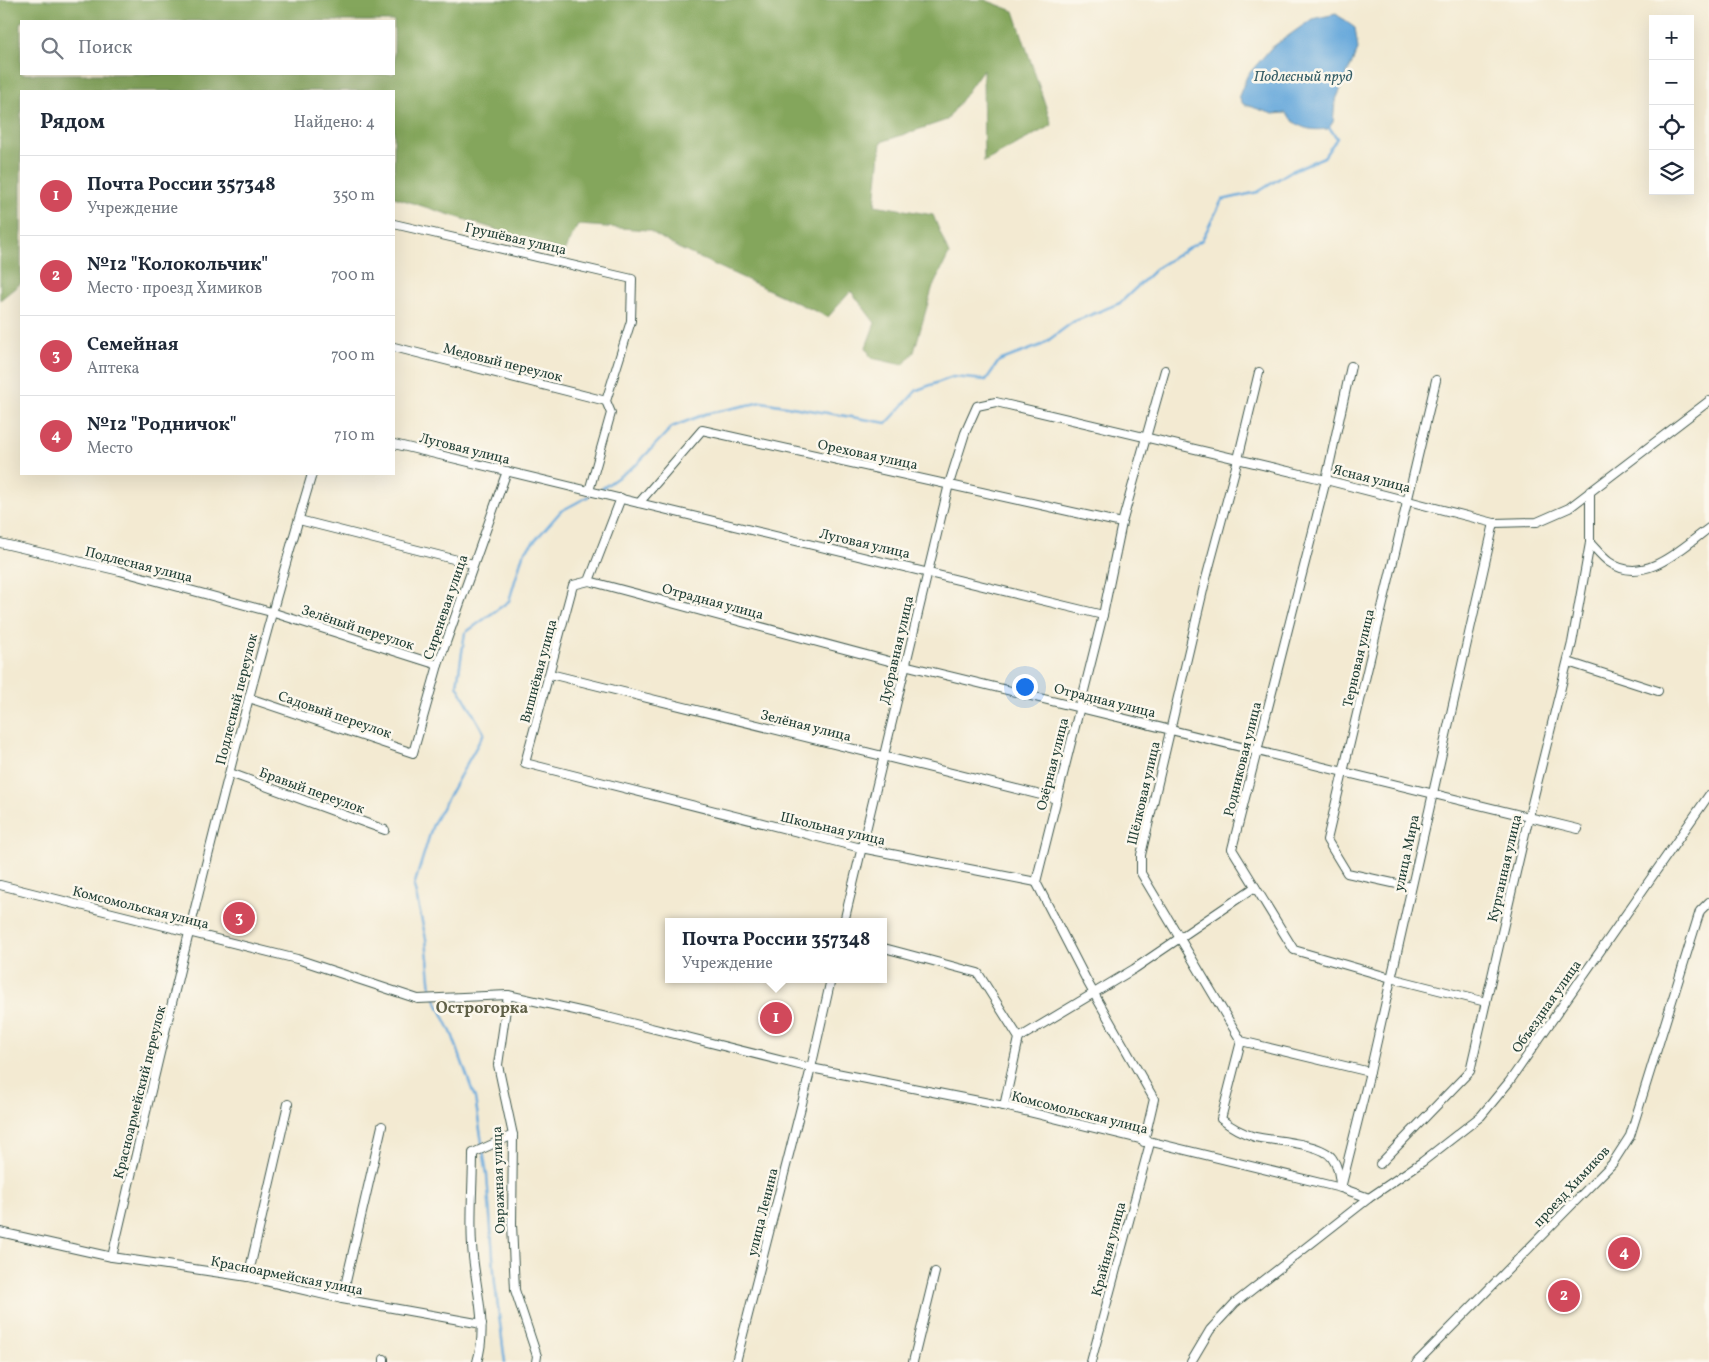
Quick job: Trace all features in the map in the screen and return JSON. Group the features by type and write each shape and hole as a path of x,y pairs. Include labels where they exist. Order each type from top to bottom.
{"street":[{"name":"Грушёвая улица","path":"395,224 632,279 631,321 606,401"},
{"name":"Медовый переулок","path":"395,347 606,401"},
{"name":"Родниковая улица","path":"1350,366 1326,480 1232,849 1294,950 1391,978 1486,1002"},
{"name":"Озёрная улица","path":"1036,882 1079,707 1104,615 1122,523 1165,370"},
{"name":"Шёлковая улица","path":"1241,1041 1141,872 1141,855 1204,586 1259,372"},
{"name":"Терновая улица","path":"1411,887 1347,873 1327,840 1436,380"},
{"path":"589,491 611,413 606,401"},
{"name":"Ясная улица","path":"996,402 1146,439 1326,480 1494,523 1537,522 1569,508 1709,401"},
{"name":"Дубравная улица","path":"845,918 904,665 949,484 972,413 977,406 996,402"},
{"name":"Ореховая улица","path":"639,503 702,430 1122,523"},
{"name":"Луговая улица","path":"395,444 928,571 1104,615"},
{"name":"Сиреневая улица","path":"413,753 438,665 507,471"},
{"name":"Подлесный переулок","path":"191,932 271,612 312,475"},
{"name":"Курганная улица","path":"1380,1164 1470,1071 1529,816 1568,662 1590,543 1590,491"},
{"path":"589,581 621,498"},
{"path":"299,520 473,564"},
{"name":"улица Мира","path":"1341,1188 1370,1072 1494,523"},
{"path":"1590,543 1610,563 1633,570 1662,563 1709,528"},
{"name":"Подлесная улица","path":"0,543 120,571 271,612"},
{"name":"Отрадная улица","path":"589,581 904,665 1578,829"},
{"name":"Вишнёвая улица","path":"589,581 574,585 525,764 626,790"},
{"name":"Зелёный переулок","path":"271,612 438,665"},
{"path":"1568,662 1658,691"},
{"name":"Зелёная улица","path":"550,674 1057,799"},
{"name":"Садовый переулок","path":"249,698 413,753"},
{"name":"Бравый переулок","path":"230,773 385,830"},
{"name":"Школьная улица","path":"626,790 861,848 1036,882"},
{"name":"Объездная улица","path":"1191,1362 1210,1330 1236,1303 1369,1198 1422,1162 1480,1116 1508,1082 1709,795"},
{"path":"1036,882 1094,992 1154,1099 1147,1142"},
{"name":"Комсомольская улица","path":"0,885 297,959 418,999 508,995 611,1018 812,1068 1004,1106 1341,1188 1369,1198"},
{"path":"1019,1038 1134,970 1255,887"},
{"name":"проезд Химиков","path":"1416,1362 1616,1157 1630,1136 1700,911 1709,902"},
{"name":"Красноармейский переулок","path":"112,1258 191,932"},
{"path":"887,949 978,974 1019,1038 1004,1106"},
{"path":"812,1068 830,983"},
{"name":"Овражная улица","path":"508,995 498,1065 513,1135 512,1224 515,1290 537,1356 536,1362"},
{"path":"1341,1188 1338,1169 1332,1157 1321,1150 1255,1136 1232,1128 1221,1119 1241,1041 1370,1072"},
{"name":"улица Ленина","path":"736,1362 812,1068"},
{"path":"248,1277 288,1104"},
{"path":"342,1299 382,1126"},
{"name":"Овражная улица","path":"478,1362 482,1348 482,1324 472,1245 473,1153 513,1135"},
{"name":"Крайняя улица","path":"1091,1362 1147,1142"},
{"name":"Красноармейская улица","path":"0,1232 112,1258 248,1277 342,1299 482,1324"},
{"path":"913,1362 936,1272"}],"green space":[{"path":"0,0 985,0 1014,11 1052,125 984,162 983,69 947,120 881,142 875,205 933,215 949,254 932,289 914,352 903,365 871,358 866,347 875,323 851,291 828,317 678,248 648,230 578,225 564,251 395,197 395,90 20,90 20,284 0,300"}],"water":[{"name":"Подлесный пруд","path":"1336,14 1355,28 1358,49 1335,102 1333,122 1328,129 1316,130 1305,128 1295,123 1286,113 1273,114 1243,104 1239,96 1247,76 1271,48 1312,19"}],"waterway":[{"path":"597,492 637,464 672,427 705,414 762,402 887,423 917,390 953,377 986,380 999,361 1042,345 1073,322 1120,303 1158,267 1202,240 1222,200 1258,192 1291,171 1324,157 1337,138 1328,126"},
{"path":"505,1362 495,1284 487,1175 475,1098 452,1034 431,990 426,939 414,886 433,824 484,733 457,685 465,633 509,601 523,554 561,511 593,494"}],"place":[{"name":"Семейная","path":"239,918"},
{"name":"Почта России 357348","path":"776,1018"},
{"name":"№12 \"Родничок\"","path":"1624,1253"},
{"name":"№12 \"Колокольчик\"","path":"1564,1296"}],"district":[{"name":"Острогорка","path":"482,1007"}]}
